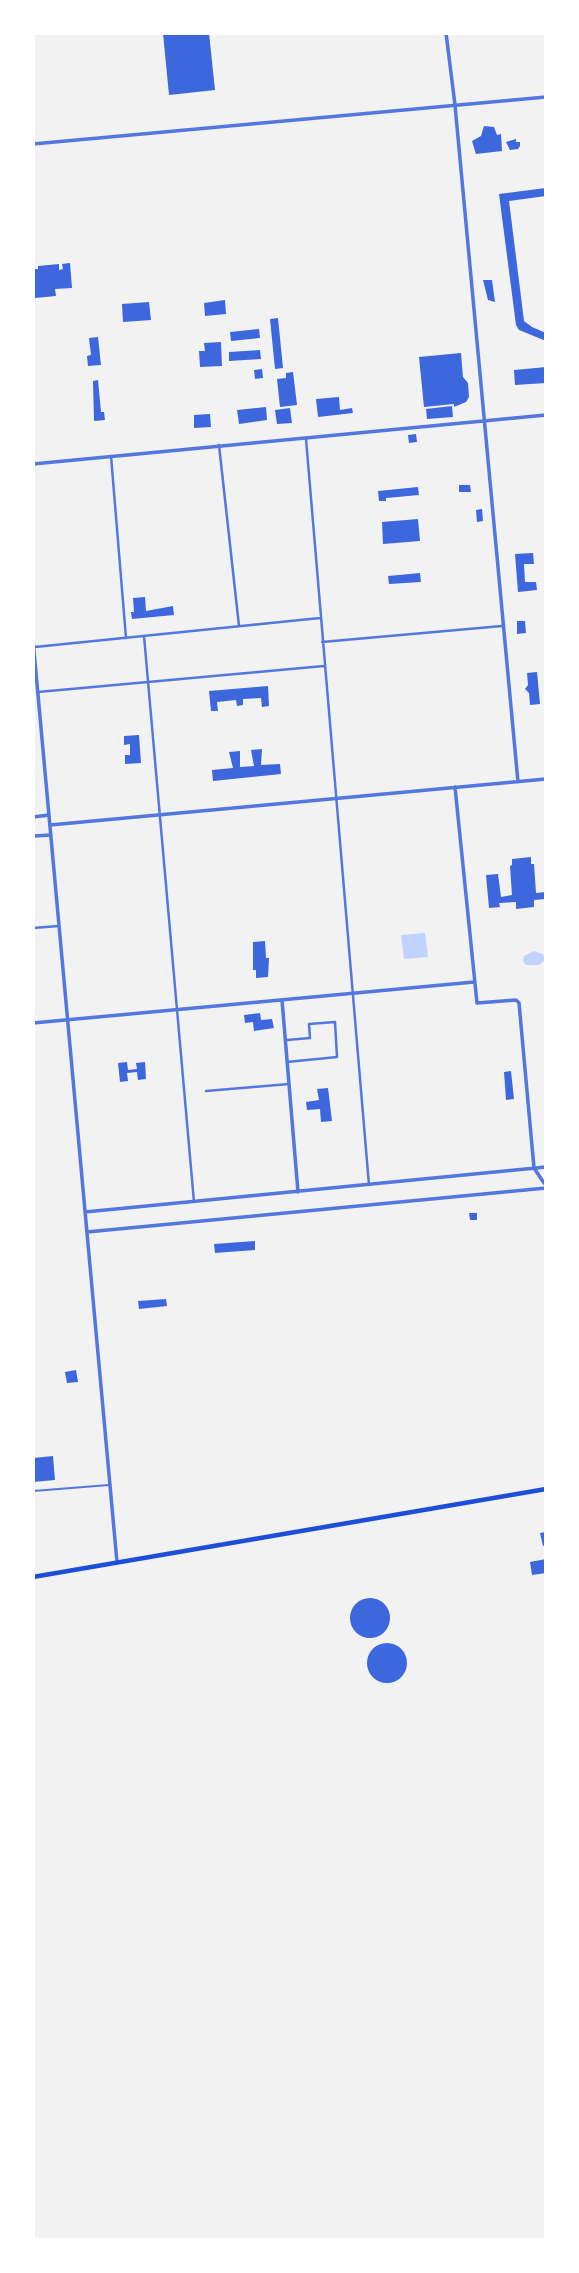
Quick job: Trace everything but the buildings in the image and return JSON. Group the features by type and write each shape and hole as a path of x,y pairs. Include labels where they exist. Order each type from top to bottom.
{"main road":[{"path":"33,1577 546,1489"}],"street":[{"path":"446,33 518,782"},
{"path":"33,144 546,97"},
{"path":"33,464 546,415"},
{"path":"306,436 369,1185"},
{"path":"219,445 239,626"},
{"path":"111,456 127,638"},
{"path":"34,647 320,618"},
{"path":"322,642 502,626"},
{"path":"144,636 194,1202"},
{"path":"33,640 117,1562"},
{"path":"38,692 324,666"},
{"path":"50,825 546,779"},
{"path":"456,788 477,1003 516,1000 519,1003 534,1168 545,1186"},
{"path":"33,817 49,815"},
{"path":"33,836 51,835"},
{"path":"33,928 59,926"},
{"path":"33,1023 474,982"},
{"path":"282,1000 298,1192"},
{"path":"285,1040 310,1038 309,1024 335,1022 337,1057 287,1062"},
{"path":"206,1091 289,1084"},
{"path":"85,1212 534,1168 546,1168 542,1177 545,1186"},
{"path":"87,1232 545,1186"}],"lane":[{"path":"33,1491 110,1485"}],"water":[{"path":"425,933 428,957 404,959 401,935"},
{"path":"534,951 543,954 545,960 539,965 526,965 524,956"}]}
